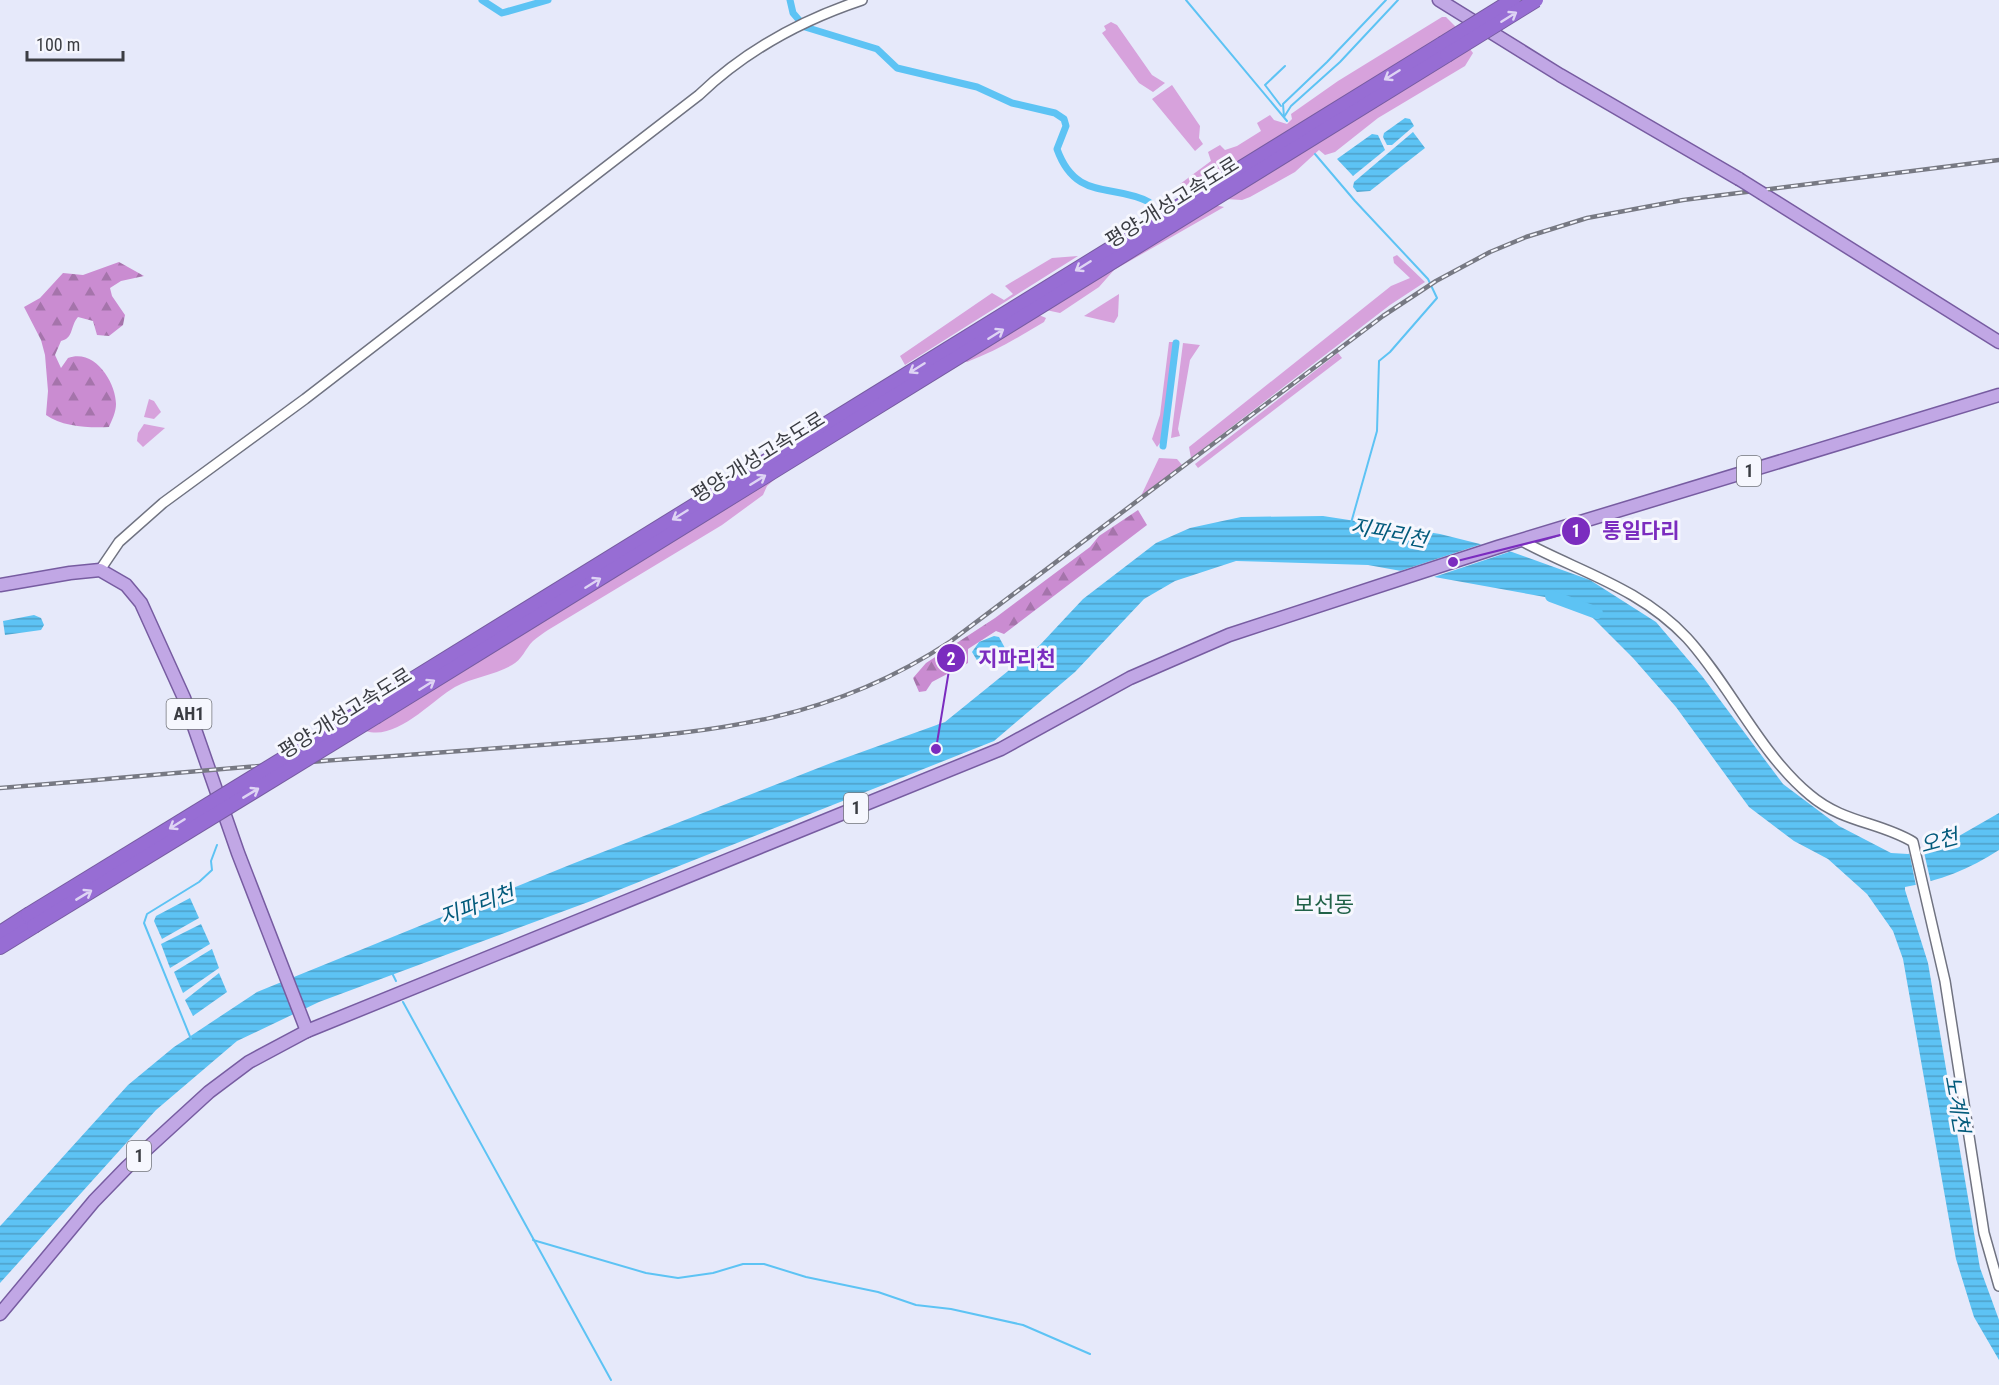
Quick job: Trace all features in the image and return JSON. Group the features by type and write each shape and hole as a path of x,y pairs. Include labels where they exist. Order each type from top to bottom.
{"highway":[{"name":"평양-개성고속도로","path":"1444,50 1513,0"},
{"name":"평양-개성고속도로","path":"0,933 31,920 374,711 1444,50 1536,0"},
{"name":"평양-개성고속도로","path":"0,947 31,920"}],"main road":[{"path":"1439,0 1560,75 1739,179 1999,342"},
{"name":"1","path":"0,1314 94,1201 127,1167 209,1092 249,1062 307,1031 1001,749 1130,678 1229,635 1520,540 1999,395"},
{"path":"0,585 100,570"},
{"name":"AH1","path":"100,570 126,585 141,603 153,626 184,698 229,821 238,853 307,1031"}],"street":[{"path":"100,570 119,542 163,503 392,332 699,95 734,63 827,11 862,0"},
{"path":"1520,540 1557,560 1596,574 1627,590 1661,614 1688,639 1749,723 1811,796 1836,812 1863,824 1899,833 1913,842 1945,981 1984,1233 1999,1286"}],"shaded area":[{"path":"1442,17 1446,17 1456,27 1187,193 1180,184 1211,161 1208,152 1220,145 1225,150 1237,146 1261,131 1257,123 1270,115 1274,120 1287,124 1292,119 1291,114 1338,81"},
{"path":"1111,22 1117,25 1152,75 1165,83 1153,92 1139,83 1102,33 1106,30 1104,26"},
{"path":"1470,49 1473,53 1465,66 1378,118 1335,152 1325,155 1319,150 1295,172 1250,197 1242,200 1225,199"},
{"path":"1172,85 1200,126 1199,138 1203,144 1195,151 1152,99"},
{"path":"1215,205 1224,207 1114,270 1099,287 1060,313 1046,310"},
{"path":"1397,255 1425,282 1390,305 1191,458 1189,447 1391,286 1410,278 1394,263 1393,257"},
{"path":"1078,256 905,365 900,356 992,293 1004,300 1013,294 1005,286 1052,258"},
{"path":"1119,294 1118,316 1114,323 1084,316"},
{"path":"1039,315 1046,318 1044,322 997,349 967,362 961,360"},
{"path":"1169,342 1174,342 1163,439 1157,447 1152,439 1160,415"},
{"path":"1183,343 1200,345 1190,360 1178,429 1180,436 1171,438"},
{"path":"1338,353 1342,358 1198,468 1195,464"},
{"path":"149,399 154,401 161,412 154,419 144,417"},
{"path":"144,424 165,428 143,447 137,441 138,433"},
{"path":"1159,458 1177,459 1182,465 1140,498"},
{"path":"771,476 775,479 767,486 763,495 722,525 546,631 533,641 515,663 455,687 402,725 378,733 366,731"}],"green space":[{"path":"119,262 144,276 121,281 110,288 112,296 125,315 123,325 109,336 97,335 93,321 78,317 68,337 61,341 55,355 61,368 68,358 78,356 87,358 102,369 115,396 114,416 109,427 85,427 60,422 46,415 48,391 45,355 41,340 24,307 40,298 63,273 83,275"},
{"path":"1138,510 1147,525 1004,634 996,631 968,649 968,663 932,682 926,691 919,692 913,678 926,663 995,618 1090,547 1099,536"}],"water":[{"path":"1405,118 1410,119 1414,126 1392,145 1387,145 1383,137 1384,133"},
{"path":"1413,132 1425,148 1370,191 1357,192 1353,187 1354,182"},
{"path":"1372,134 1378,135 1385,150 1353,176 1337,159"},
{"path":"1323,516 1440,534 1512,552 1590,580 1656,622 1702,676 1783,784 1839,826 1891,853 1908,854 1952,840 1999,813 1999,850 1942,878 1905,887 1905,890 1928,963 1980,1268 1999,1320 1999,1360 1974,1317 1956,1259 1903,959 1893,931 1867,894 1828,859 1794,841 1749,807 1676,707 1633,658 1578,603 1368,565 1236,561 1175,581 1144,599 1075,672 994,741 591,901 319,1002 237,1041 156,1110 0,1283 0,1226 128,1085 174,1047 257,992 572,864 831,763 945,722 1039,646 1083,599 1156,543 1190,528 1241,517"},
{"path":"34,615 41,618 44,625 41,630 5,635 3,621"},
{"path":"994,636 999,637 1006,650 1004,654 981,667 972,652 979,642"},
{"path":"190,898 199,918 162,939 154,921 156,916"},
{"path":"201,924 210,944 170,968 161,944"},
{"path":"212,949 219,968 183,993 174,972"},
{"path":"219,973 227,992 193,1016 185,1000"}],"pier":[{"path":"1482,544 1509,552 1428,579 1397,572"},
{"path":"1923,848 1931,883 1916,886 1909,851"}],"waterway":[{"path":"482,0 502,13 548,0"},
{"path":"790,0 793,13 805,27 877,49 897,68 977,87 1012,103 1055,113 1064,119 1066,126 1057,149 1065,166 1074,177 1085,184 1135,196 1149,202"},
{"path":"1186,0 1287,121"},
{"path":"1284,117 1283,104 1386,0"},
{"path":"1284,117 1291,106 1340,62 1398,0"},
{"path":"1281,106 1265,85 1285,66"},
{"path":"1315,154 1355,201 1428,279 1437,298 1390,352 1379,361 1377,431 1351,523"},
{"path":"1163,446 1176,343"},
{"name":"지파리천","path":"1551,596 1597,613"},
{"path":"191,1039 144,923 147,914 199,882 212,870 211,861 217,845"},
{"path":"392,973 396,981"},
{"path":"403,1002 611,1380"},
{"path":"533,1240 646,1273 678,1278 713,1273 743,1264 764,1264 806,1277 878,1292 916,1305 951,1309 1023,1325 1090,1354"}],"railway":[{"path":"0,788 631,738 727,726 818,705 862,689 907,668 951,641 1383,316 1436,281 1490,252 1526,237 1587,218 1683,200 1999,160"}],"place":[{"name":"통일다리","path":"1453,562"},
{"name":"지파리천","path":"936,749"}],"district":[{"name":"보선동","path":"1324,904"}],"water label":[{"name":"오천","path":"1939,841"},
{"name":"노계천","path":"1957,1104"}]}
